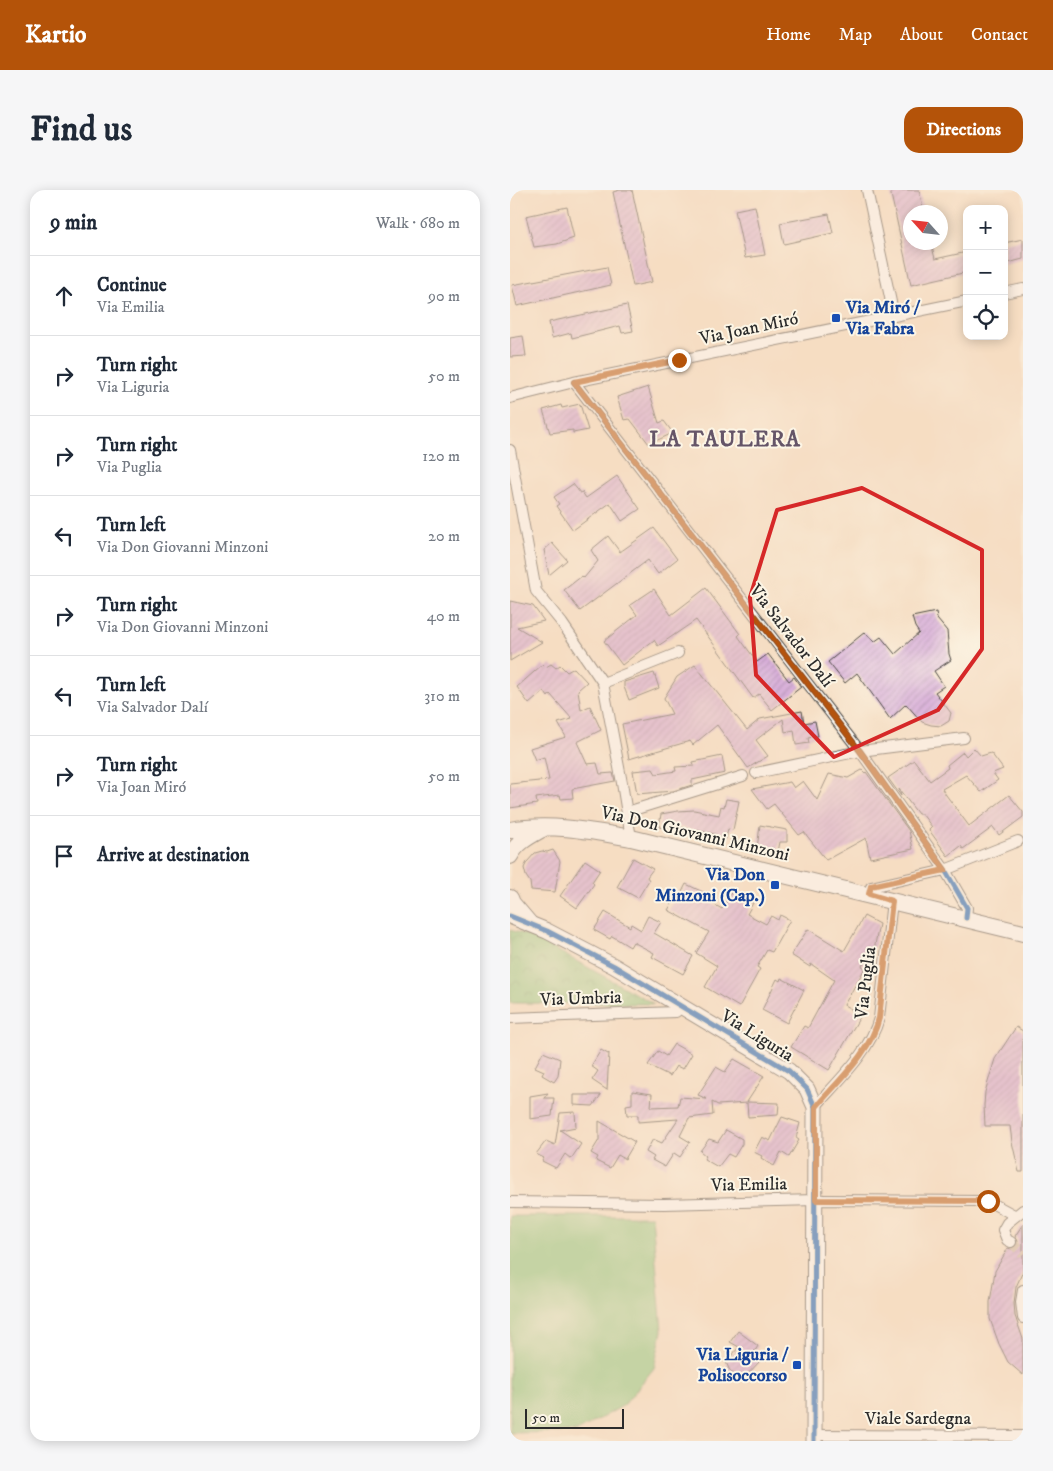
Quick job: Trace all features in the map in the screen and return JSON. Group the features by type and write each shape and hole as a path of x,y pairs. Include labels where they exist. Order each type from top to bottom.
{"main road":[{"name":"Via Don Giovanni Minzoni","path":"510,830 546,826 631,838 869,894 1023,933"},
{"path":"510,856 521,842 546,826"},
{"path":"510,898 529,923"}],"street":[{"path":"867,190 894,316"},
{"path":"1008,292 1023,289"},
{"name":"Via Joan Miró","path":"510,398 574,382 963,302"},
{"name":"Via Salvador Dalí","path":"574,382 860,751 945,870 968,908 966,918"},
{"path":"510,450 536,591 562,623 603,683 631,838"},
{"path":"603,683 678,654"},
{"path":"756,773 860,751 964,738"},
{"path":"627,812 743,776"},
{"path":"869,894 871,886 945,870 1018,841"},
{"name":"Via Puglia","path":"816,1107 867,1047 876,1031 892,901"},
{"name":"Via Liguria","path":"510,916 529,923 614,966 789,1071 807,1089 816,1107"},
{"name":"Via Umbria","path":"510,1018 676,1012 681,1006"},
{"path":"814,1438 816,1107"},
{"name":"Via Emilia","path":"510,1202 664,1204 816,1200 988,1201 1019,1213"},
{"path":"1012,1240 1007,1240 1004,1230 1007,1223 1019,1213"},
{"path":"1023,1290 1021,1302 1023,1318"},
{"name":"Viale Sardegna","path":"814,1438 1023,1436"}],"highlighted area":[{"path":"862,488 982,550 982,649 938,710 834,757 756,675 750,597 777,510"}],"green space":[{"path":"510,930 531,936 654,1004 510,1003"},
{"path":"510,1216 652,1216 662,1331 654,1368 624,1405 577,1432 510,1433"}],"building":[{"path":"632,190 652,282 633,286 613,192"},
{"path":"890,190 919,190 922,205 903,205 903,249"},
{"path":"755,206 765,255 745,258 735,210"},
{"path":"567,207 574,238 557,244 534,247 526,216"},
{"path":"829,214 833,233 784,244 780,223"},
{"path":"1023,239 1023,259 1008,263 1008,242"},
{"path":"903,250 933,250 935,259 963,253 963,273 911,285"},
{"path":"607,267 611,285 517,306 512,285"},
{"path":"627,305 633,331 622,333 620,326 572,338 571,333 552,338 549,322"},
{"path":"523,336 526,356 510,357 510,338"},
{"path":"648,387 659,423 664,421 673,433 649,444 630,419 624,420 617,397"},
{"path":"580,404 588,430 573,433 573,430 550,433 543,410 561,405 562,408"},
{"path":"617,476 640,509 622,521 610,503 573,530 556,506 559,504 554,497 573,484 586,498"},
{"path":"654,528 677,559 658,574 648,560 580,611 564,590 582,576 584,578 598,561 591,550 608,536 620,552"},
{"path":"552,543 567,560 549,575 544,550"},
{"path":"706,588 740,634 738,636 757,662 768,654 789,681 794,677 801,687 772,710 759,694 753,698 696,620 658,646 654,640 622,665 604,641 637,615 630,605 654,589 671,615"},
{"path":"510,601 533,606 544,621 517,627 542,642 510,661"},
{"path":"936,612 937,619 947,631 951,660 934,671 944,686 935,692 951,713 949,721 941,726 922,722 906,704 890,719 857,673 845,683 828,662 865,632 874,642 881,637 895,654 919,633 912,617"},
{"path":"543,664 546,667 551,664 556,668 560,665 567,672 574,668 587,682 578,690 581,710 590,706 601,730 577,742 587,764 597,763 600,774 613,773 615,781 572,789 573,798 561,799 560,795 536,798 537,804 510,808 510,784 549,780 544,757 535,760 530,748 566,737 558,723 572,719 550,694 548,697 544,691 529,704 517,687"},
{"path":"695,665 747,730 760,719 802,711 804,723 815,721 818,736 808,738 809,743 796,745 794,730 785,732 783,719 756,740 768,756 748,768 717,725 693,745 690,741 629,759 622,724 672,714 664,698 677,677"},
{"path":"654,673 659,688 629,700 624,682"},
{"path":"974,748 981,756 991,753 1003,769 993,773 998,780 981,792 966,775 942,789 946,795 969,826 1009,795 1023,812 1023,817 999,835 993,827 963,849 961,846 948,856 929,830 932,827 922,814 918,814 899,789 901,796 888,778 914,760 930,781 948,768 947,765 963,752 966,756"},
{"path":"722,756 725,773 692,780 692,785 673,791 637,794 633,771 653,769 656,774 676,771 675,767 694,766 693,762"},
{"path":"862,770 866,772 909,831 913,849 870,858 866,838 826,860 804,832 799,835 774,804 767,809 752,789 790,782 794,788 803,781 817,800 829,774 848,778"},
{"path":"726,799 739,801 733,830 728,829 726,839 715,837 715,834 679,827 678,831 659,827 661,814 694,810 719,815 721,806 724,807"},
{"path":"760,825 787,830 787,842 780,842 778,852 757,849"},
{"path":"553,850 560,861 555,892 531,890 524,868 527,862 535,853"},
{"path":"633,858 653,869 647,877 649,880 638,898 617,887"},
{"path":"585,860 600,870 592,882 594,884 577,908 560,896"},
{"path":"686,884 705,893 703,898 722,909 732,891 753,903 747,914 766,924 771,916 778,920 780,915 790,920 772,952 767,950 757,967 760,969 739,1007 705,987 717,966 696,953 709,932 668,910 676,897 679,898"},
{"path":"605,912 630,927 631,924 641,930 648,916 661,922 654,933 693,956 683,974 652,957 654,953 633,942 630,947 612,936 610,939 594,930"},
{"path":"864,916 879,924 875,945 862,966 865,968 844,1005 861,1015 829,1070 791,1047 804,1026 808,1028 834,980 811,964 810,967 791,955 808,929 844,951"},
{"path":"781,978 804,990 787,1023 762,1010 777,979 780,981"},
{"path":"1016,1027 1023,1031 1023,1172 1019,1172 1010,1126 985,1126 985,1092 995,1059"},
{"path":"674,1044 692,1054 683,1069 676,1066 670,1076 648,1065 658,1051 666,1056"},
{"path":"601,1050 609,1053 607,1090 592,1080 598,1071 591,1066"},
{"path":"543,1052 560,1059 558,1076 554,1082 542,1075 544,1071 535,1067"},
{"path":"734,1059 764,1076 747,1102 779,1103 778,1115 748,1117 747,1103 718,1105 712,1102 713,1115 689,1118 680,1136 690,1142 680,1157 674,1153 665,1167 652,1160 654,1157 646,1152 653,1139 662,1143 678,1119 638,1122 638,1115 627,1115 626,1105 632,1104 632,1091 652,1094 651,1107 678,1106 680,1097 707,1099 698,1095 716,1067 725,1072"},
{"path":"548,1093 544,1098 554,1098 552,1116 530,1119 530,1096"},
{"path":"574,1095 601,1095 593,1106 574,1105"},
{"path":"575,1112 576,1127 560,1130 581,1144 571,1159 565,1154 556,1168 542,1161 544,1158 536,1154 546,1141 555,1145 560,1113"},
{"path":"782,1117 800,1123 796,1138 799,1140 789,1157 781,1152 774,1166 754,1152 762,1137 770,1141"},
{"path":"599,1121 635,1142 625,1159 618,1155 610,1168 596,1161 598,1157 591,1153 599,1140"},
{"path":"726,1130 742,1139 742,1144 734,1157 728,1154 718,1167 704,1159 706,1156 700,1151 709,1139 718,1142"},
{"path":"1023,1224 1023,1271 1016,1287 1014,1303 1015,1316 1023,1339 1023,1375 1008,1362 999,1344 990,1319 990,1302 995,1271 1008,1248 1012,1249 1017,1245 1018,1241 1015,1236"},
{"path":"738,1331 758,1346 753,1354 760,1361 746,1376 735,1376 726,1362 739,1347 730,1342"}],"tunnel":[{"path":"1011,1242 1023,1254"}],"cycle path":[{"path":"574,382 860,751 945,870 967,908 966,918"},
{"path":"510,916 547,931 614,966 789,1071 807,1089 815,1107 814,1441"}],"place":[{"name":"Via Miró / Via Fabra","path":"836,318"},
{"name":"Via Don Minzoni (Cap.)","path":"775,885"},
{"name":"Via Liguria / Polisoccorso","path":"797,1365"}],"district":[{"name":"LA TAULERA","path":"725,439"}],"route":[{"path":"679,360 574,382 860,751 945,870 871,886 869,894 892,901 879,1018 876,1031 867,1047 816,1107 816,1200 988,1201"}]}
